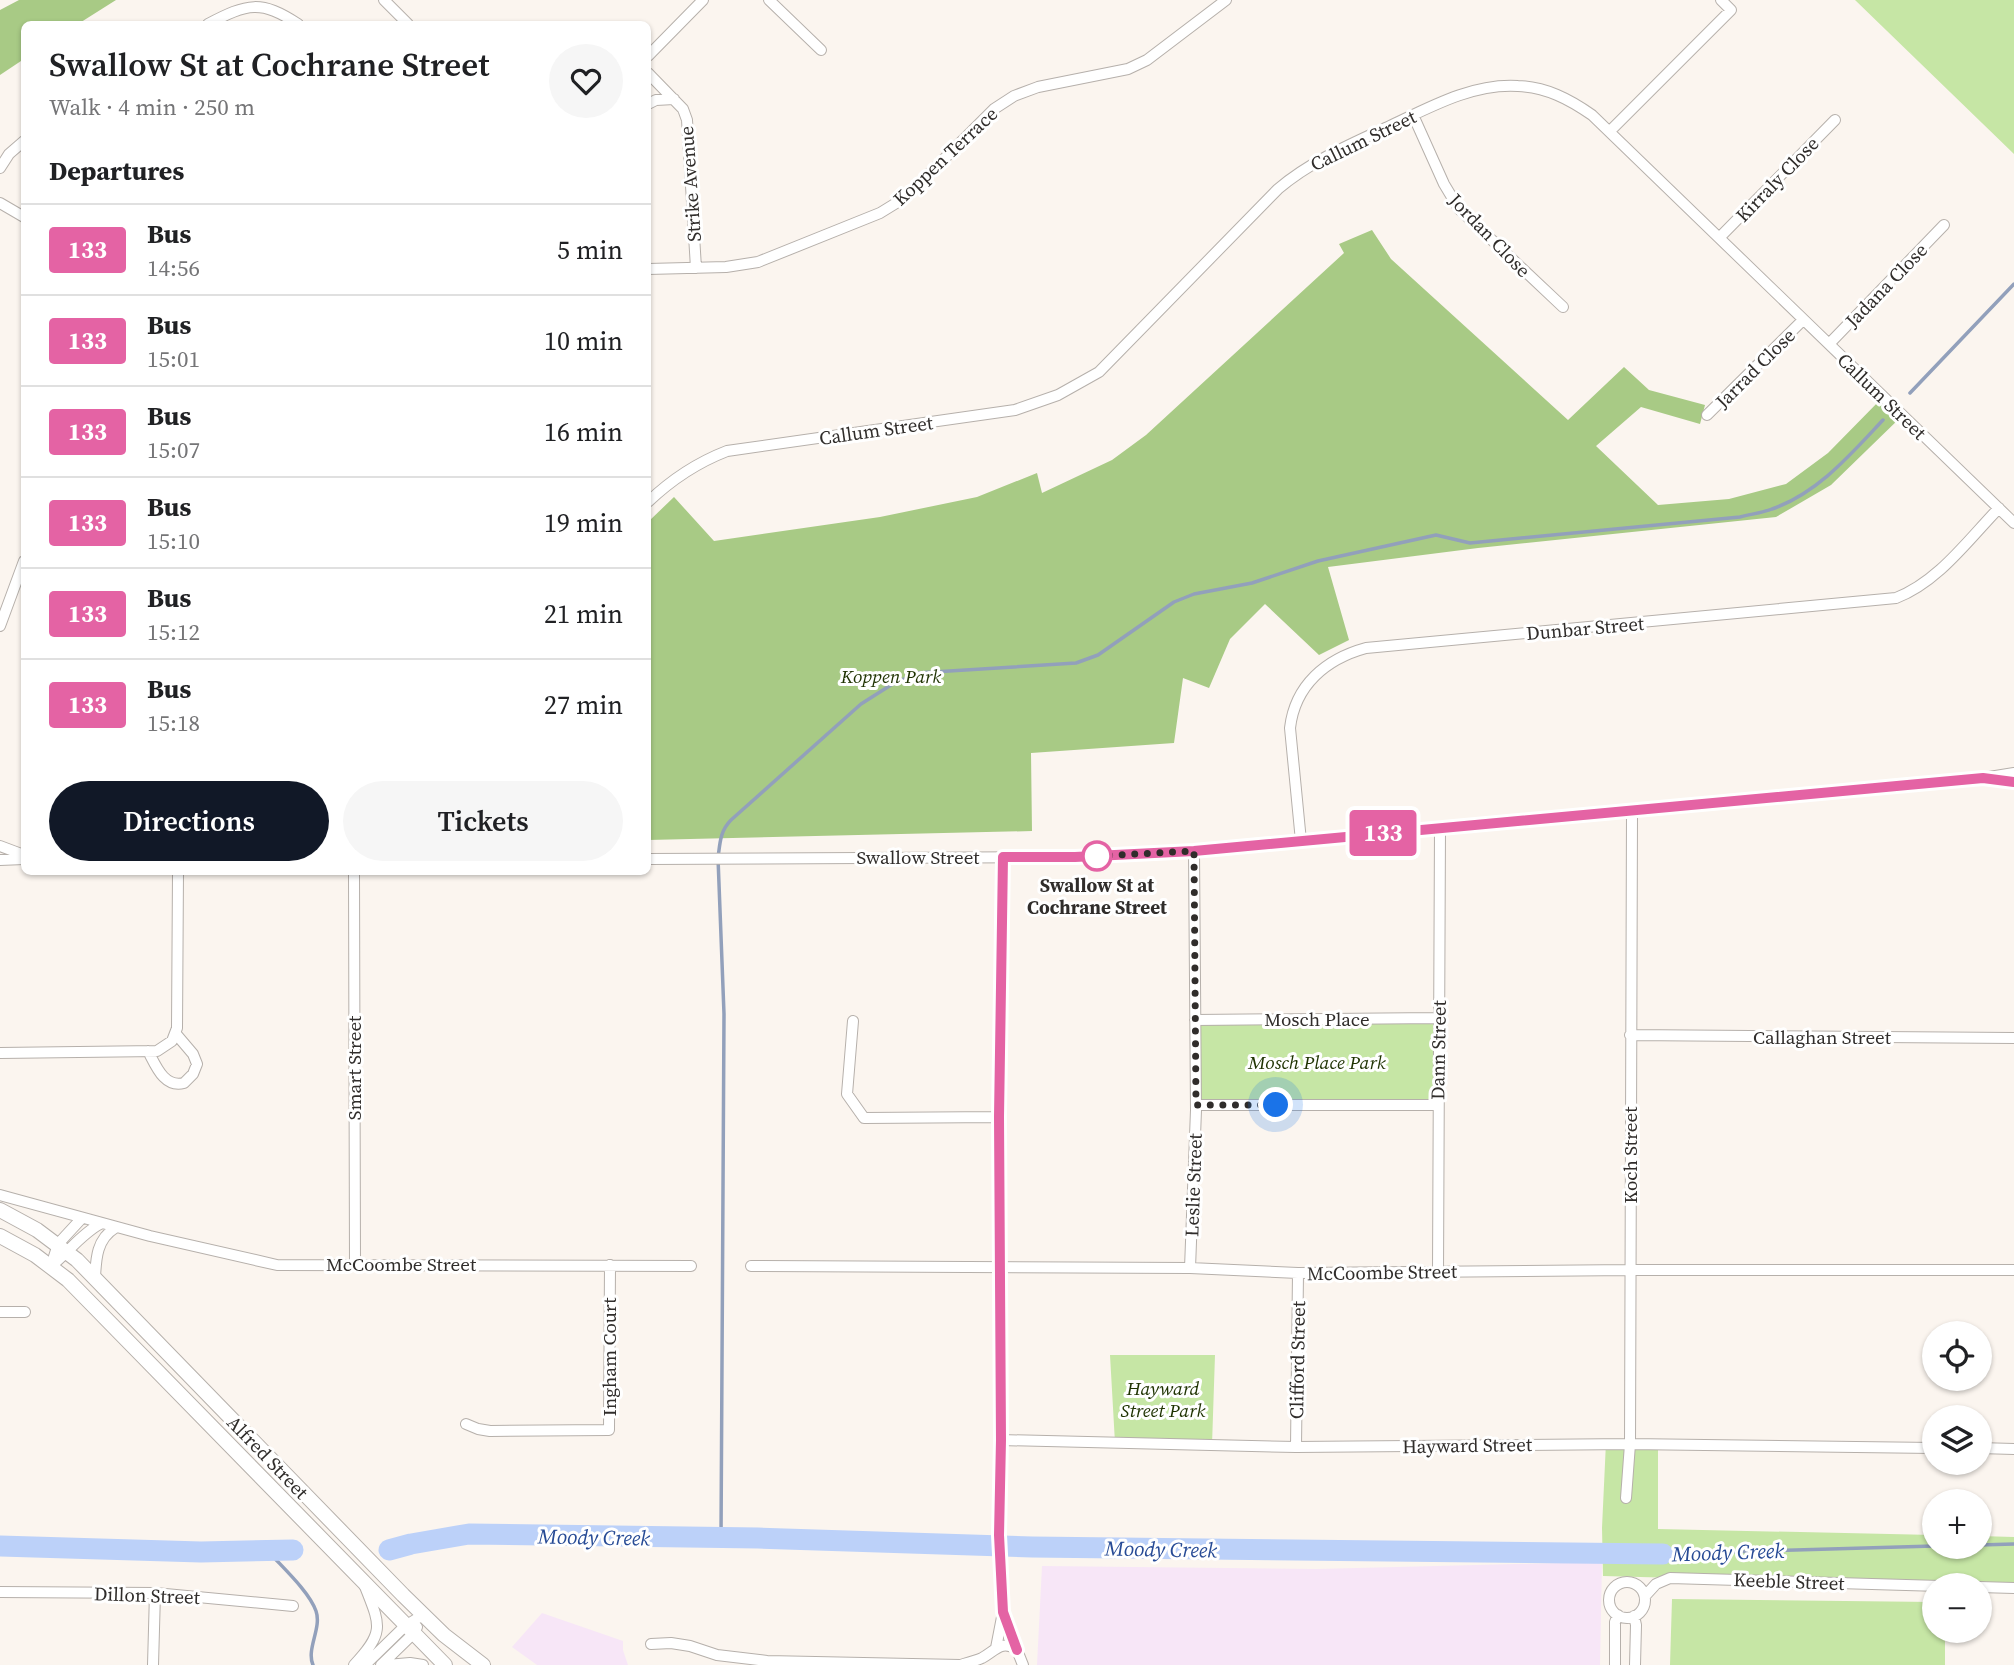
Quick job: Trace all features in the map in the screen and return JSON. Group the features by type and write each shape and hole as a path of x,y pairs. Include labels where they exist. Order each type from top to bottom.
{"main road":[{"path":"0,1210 37,1230 63,1249"},
{"path":"0,1236 51,1266"},
{"name":"Alfred Street","path":"63,1249 95,1277 444,1635 483,1665"},
{"name":"Alfred Street","path":"51,1266 68,1280 445,1665"}],"street":[{"path":"384,0 405,21"},
{"path":"651,53 704,0"},
{"path":"769,0 821,50"},
{"name":"Koppen Terrace","path":"651,269 758,262 887,209 906,197 994,109 1014,96 1038,87 1128,69 1147,60 1226,0"},
{"path":"1610,131 1731,10 1721,0"},
{"path":"214,21 247,4 261,1 282,9 295,21"},
{"name":"Strike Avenue","path":"651,76 683,109 688,127 695,268"},
{"name":"Callum Street","path":"651,499 691,466 727,452 1014,410 1080,385 1117,356 1278,189 1293,177 1334,152 1472,91 1517,86 1558,94 1583,109 1610,131 2014,523"},
{"path":"651,102 674,99"},
{"name":"Jordan Close","path":"1413,116 1444,184 1460,209 1563,307"},
{"name":"Kirraly Close","path":"1720,237 1835,120"},
{"path":"0,169 9,154 21,144"},
{"path":"0,202 21,215"},
{"name":"Jadana Close","path":"1829,344 1944,225"},
{"name":"Jarrad Close","path":"1707,415 1803,320"},
{"name":"Dunbar Street","path":"1301,841 1290,728 1292,714 1306,686 1318,671 1349,653 1366,648 1896,598 1926,582 1999,508"},
{"path":"0,626 21,569"},
{"name":"Swallow Street","path":"651,859 1075,857 1194,851 1632,812 2014,773"},
{"name":"Swallow Street","path":"1983,778 2014,782"},
{"name":"Koch Street","path":"1626,1499 1630,1444 1632,812"},
{"name":"Dann Street","path":"1438,1272 1440,828"},
{"path":"0,846 21,856"},
{"name":"Leslie Street","path":"1191,1268 1196,1105 1194,851"},
{"path":"0,860 21,857"},
{"path":"1003,857 999,1117 999,1564 1003,1612 1023,1665"},
{"path":"0,1053 148,1051 165,1047 176,1034 178,875"},
{"name":"Smart Street","path":"354,875 355,1264"},
{"name":"Mosch Place","path":"1195,1020 1438,1018"},
{"path":"853,1021 847,1094 864,1118 999,1117"},
{"path":"148,1051 166,1080 172,1084 184,1083 193,1074 197,1064 193,1054 176,1034"},
{"name":"Callaghan Street","path":"1630,1035 2014,1038"},
{"path":"1196,1105 1437,1105"},
{"name":"McCoombe Street","path":"0,1195 115,1228 277,1265 691,1266"},
{"path":"51,1266 82,1219"},
{"path":"63,1249 100,1224"},
{"path":"95,1277 100,1245 108,1232 115,1228"},
{"name":"Ingham Court","path":"466,1423 490,1431 609,1430 610,1265"},
{"name":"McCoombe Street","path":"751,1266 1191,1268 1298,1273 2014,1270"},
{"name":"Clifford Street","path":"1296,1447 1298,1273"},
{"path":"0,1312 25,1312"},
{"name":"Hayward Street","path":"1001,1440 1296,1447 1630,1444 1922,1447"},
{"path":"1992,1448 2014,1448"},
{"name":"Keeble Street","path":"1645,1596 1656,1584 1670,1578 1922,1585"},
{"path":"354,1665 373,1643 377,1632 376,1618 363,1581"},
{"path":"1621,1583 1639,1586 1645,1596 1642,1609 1629,1618 1618,1615 1609,1601 1611,1591 1621,1583"},
{"path":"1992,1587 2014,1588"},
{"name":"Dillon Street","path":"0,1592 155,1593 293,1606"},
{"path":"153,1665 155,1593"},
{"path":"987,1665 1003,1612"},
{"path":"365,1665 424,1615"},
{"path":"1615,1665 1615,1622 1618,1615"},
{"path":"1634,1616 1635,1665"},
{"path":"382,1665 409,1630"},
{"path":"651,1644 671,1643 716,1655 767,1661 960,1665 1007,1645 1017,1650"},
{"path":"387,1665 423,1665"}],"shaded area":[{"path":"1602,1562 1600,1665 1037,1665 1042,1566 1317,1569"},
{"path":"542,1613 623,1641 628,1665 537,1665 512,1647"}],"green space":[{"path":"19,0 116,0 83,21 21,21 21,61 0,75 0,10"},
{"path":"1855,0 2014,0 2014,154"},
{"name":"Koppen Park","path":"1372,230 1391,259 1568,420 1624,367 1649,390 1705,405 1700,424 1641,407 1596,446 1658,505 1729,499 1786,484 1828,453 1883,397 1903,415 1831,485 1776,517 1478,548 1328,567 1349,640 1319,655 1265,604 1230,639 1209,688 1183,678 1174,743 1031,753 1032,831 651,840 651,519 674,497 714,541 880,517 977,497 1037,473 1042,493 1112,460 1146,435 1344,253 1339,244"},
{"name":"Mosch Place Park","path":"1438,1018 1437,1105 1196,1105 1195,1020"},
{"name":"Hayward Street Park","path":"1110,1355 1215,1355 1212,1445 1115,1443"},
{"path":"1606,1442 1658,1444 1658,1529 1922,1535 1922,1559 1992,1559 1992,1536 2014,1537 2014,1587 1992,1586 1992,1573 1922,1573 1922,1585 1603,1576"},
{"path":"1672,1599 1922,1602 1922,1643 1945,1643 1945,1665 1670,1665"}],"waterway":[{"path":"1910,393 2014,284"},
{"path":"721,1538 724,1014 718,858 723,833 731,820 861,704 917,673 1076,663 1098,655 1174,602 1194,594 1252,583 1318,561 1436,535 1470,543 1740,517 1764,512 1789,502 1819,483 1883,420"},
{"name":"Moody Creek","path":"389,1550 469,1534 758,1538 1032,1547 1663,1554"},
{"name":"Moody Creek","path":"1992,1545 2014,1544"},
{"name":"Moody Creek","path":"0,1546 201,1552 293,1550"},
{"name":"Moody Creek","path":"1663,1554 1922,1546"},
{"path":"267,1550 301,1587 316,1611 317,1624 311,1652 313,1665"}],"bus line":[{"name":"133","path":"1017,1650 1003,1612 999,1564 999,1117 1003,857 1075,857 1194,851 1983,778 2014,782"}],"place":[{"name":"Swallow St at Cochrane Street","path":"1097,856"}],"route":[{"path":"1097,856 1194,851 1196,1105 1276,1105"}]}
